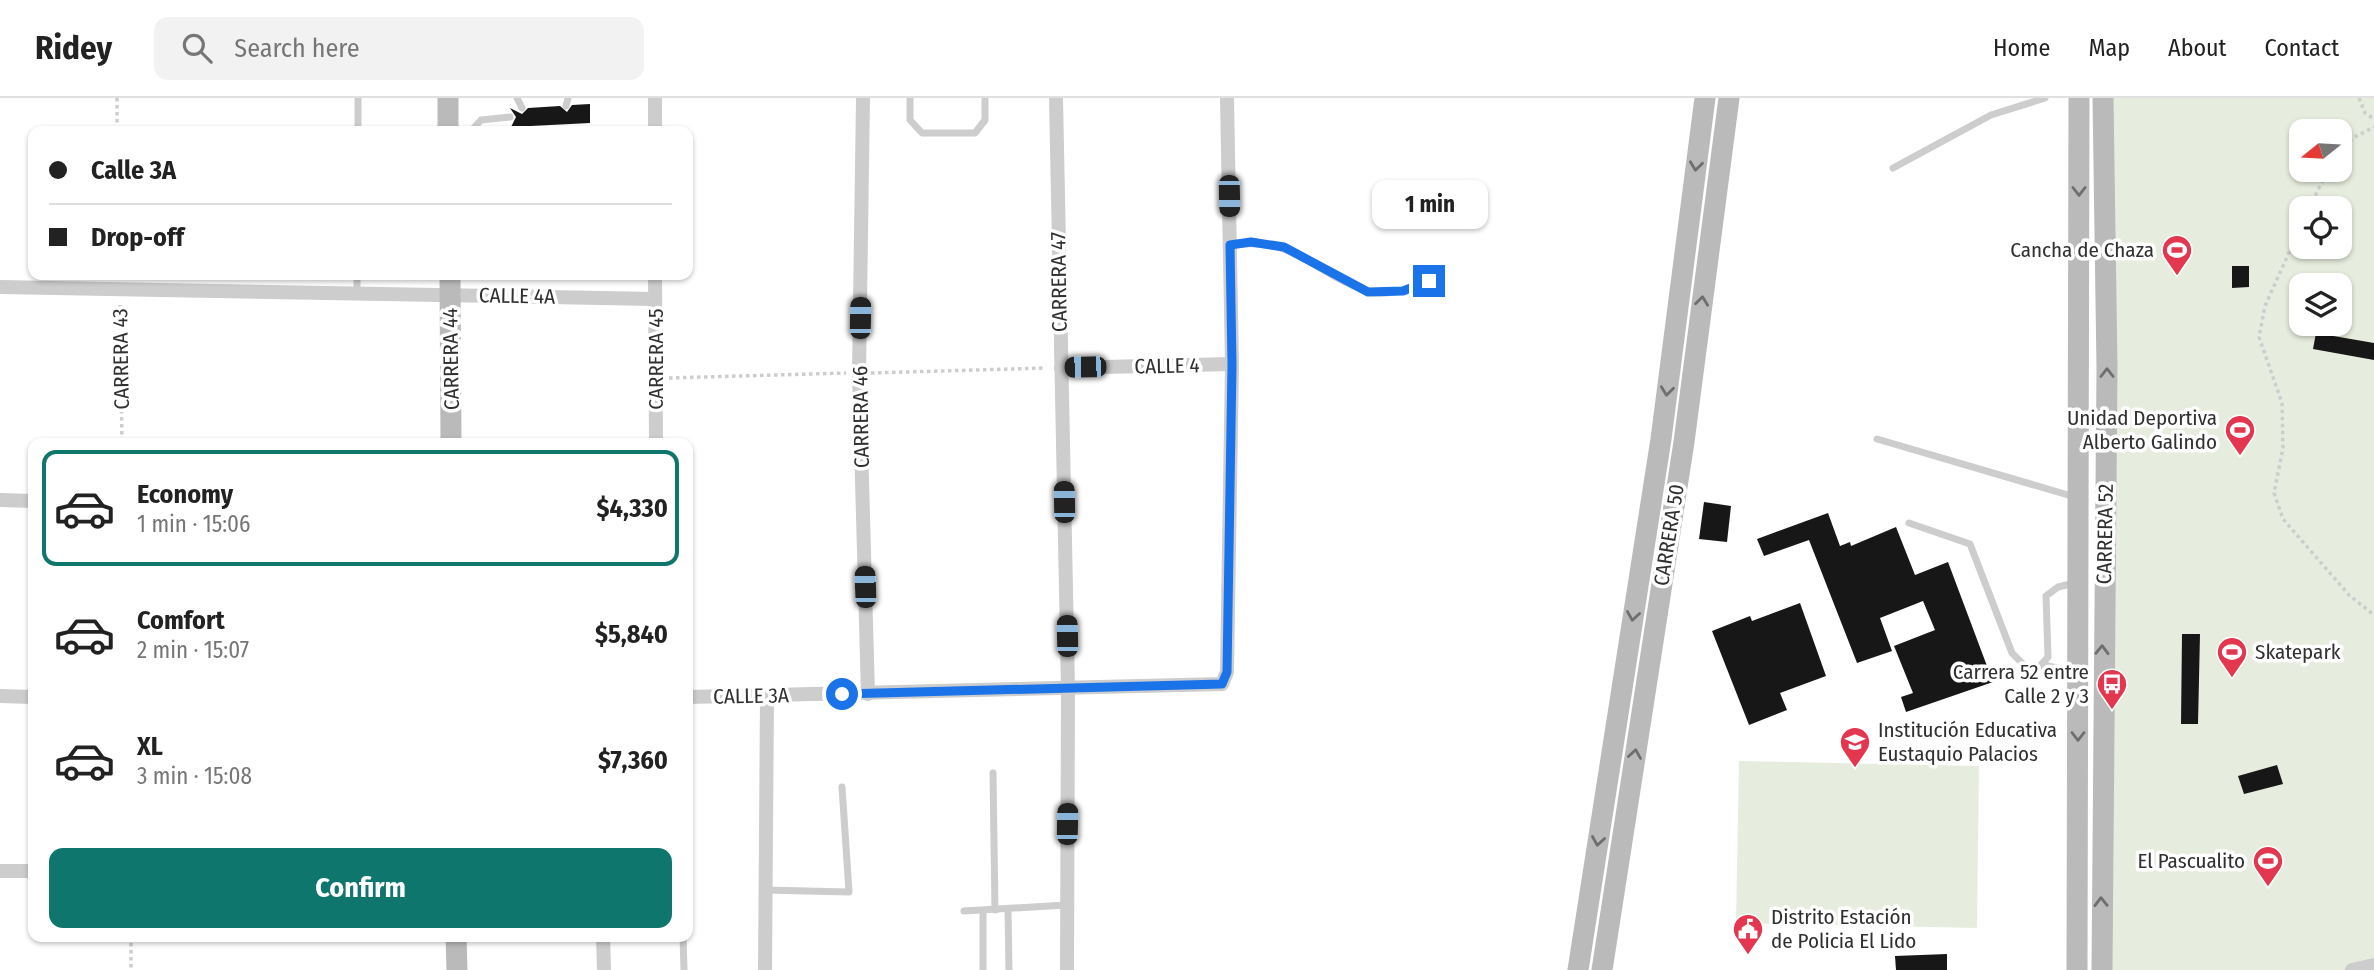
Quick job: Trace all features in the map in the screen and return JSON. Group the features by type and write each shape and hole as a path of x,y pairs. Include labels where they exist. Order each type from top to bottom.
{"street":[{"path":"448,98 448,126"},
{"path":"655,98 655,126"},
{"name":"CARRERA 46","path":"863,98 859,373 868,694"},
{"name":"CARRERA 47","path":"1056,98 1068,689 1067,970"},
{"path":"1227,98 1232,365"},
{"name":"CARRERA 50","path":"1578,970 1661,439 1705,98"},
{"name":"CARRERA 50","path":"1601,970 1684,442 1729,98"},
{"name":"CARRERA 52","path":"2077,970 2079,98"},
{"name":"CARRERA 52","path":"2102,970 2107,368 2103,98"},
{"path":"2079,139 2104,139"},
{"name":"CARRERA 45","path":"655,280 656,438"},
{"name":"CALLE 4A","path":"0,287 357,293 450,285 655,299"},
{"name":"CARRERA 44","path":"450,285 451,438"},
{"name":"CALLE 3A","path":"693,697 1222,684 1227,672 1232,365"},
{"name":"CALLE 4","path":"1061,368 1232,365"},
{"path":"0,500 28,501"},
{"path":"0,696 28,697"},
{"path":"765,970 767,696"},
{"path":"0,871 28,871"},
{"path":"456,942 457,970"},
{"path":"603,942 604,970"},
{"path":"2353,970 2374,965"}],"lane":[{"path":"358,98 358,126"},
{"path":"517,98 522,108"},
{"path":"910,98 910,120 922,133 975,133 985,120 985,98"},
{"path":"1893,168 1992,115 2045,98"},
{"path":"476,126 481,120 510,117"},
{"path":"1230,245 1251,242 1284,247 1368,292 1403,291 1429,281"},
{"path":"357,280 357,293"},
{"path":"1878,439 2079,498"},
{"path":"1909,523 1970,544 2012,653 2024,665 2038,668 2044,665 2048,657 2046,596 2058,587 2079,582"},
{"path":"2044,665 2078,672"},
{"path":"993,773 995,910"},
{"path":"764,890 849,892 842,787"},
{"path":"964,911 1066,905"},
{"path":"1008,910 1009,970"},
{"path":"983,911 983,970"},
{"path":"683,942 684,970"}],"path":[{"path":"117,98 117,126"},
{"path":"2359,98 2365,113 2374,119"},
{"path":"2352,139 2374,127"},
{"path":"2289,253 2265,306 2259,337 2282,403 2283,448 2274,493 2283,519 2349,595 2374,615"},
{"name":"CARRERA 43","path":"120,289 122,438"},
{"path":"131,942 131,970"}],"green space":[{"name":"Unidad Deportiva Alberto Galindo","path":"2103,98 2374,98 2374,965 2352,970 2102,970"},
{"path":"1739,761 1979,766 1977,928 1736,923"}],"building":[{"path":"590,104 590,123 512,126 516,117 510,108 522,114 528,108 560,106 567,112 572,105"},
{"path":"2232,266 2249,266 2249,287 2232,288"},
{"path":"2315,336 2333,336 2374,343 2374,360 2313,349"},
{"path":"1704,502 1731,506 1727,542 1699,539"},
{"path":"1828,513 1840,546 1850,542 1851,546 1896,527 1915,575 1948,562 1993,682 1906,712 1901,697 1913,693 1894,646 1935,630 1923,601 1880,618 1892,651 1857,663 1809,540 1764,556 1757,539"},
{"path":"1800,603 1826,676 1780,693 1787,710 1749,725 1712,631 1750,616 1752,621"},
{"path":"2182,634 2200,634 2198,724 2181,724"},
{"path":"2277,765 2283,784 2244,794 2238,776"},
{"path":"1947,954 1947,970 1896,970 1895,956"}],"place":[{"name":"Cancha de Chaza","path":"2177,277"},
{"name":"Unidad Deportiva Alberto Galindo","path":"2240,457"},
{"name":"Skatepark","path":"2232,679"},
{"name":"Carrera 52 entre Calle 2 y 3","path":"2112,711"},
{"name":"Institución Educativa Eustaquio Palacios","path":"1855,769"},
{"name":"El Pascualito","path":"2268,888"},
{"name":"Distrito Estación de Policia El Lido","path":"1748,956"}],"route":[{"path":"842,694 1222,684 1227,672 1232,365 1230,245 1251,242 1284,247 1368,292 1403,291 1429,281"}]}
